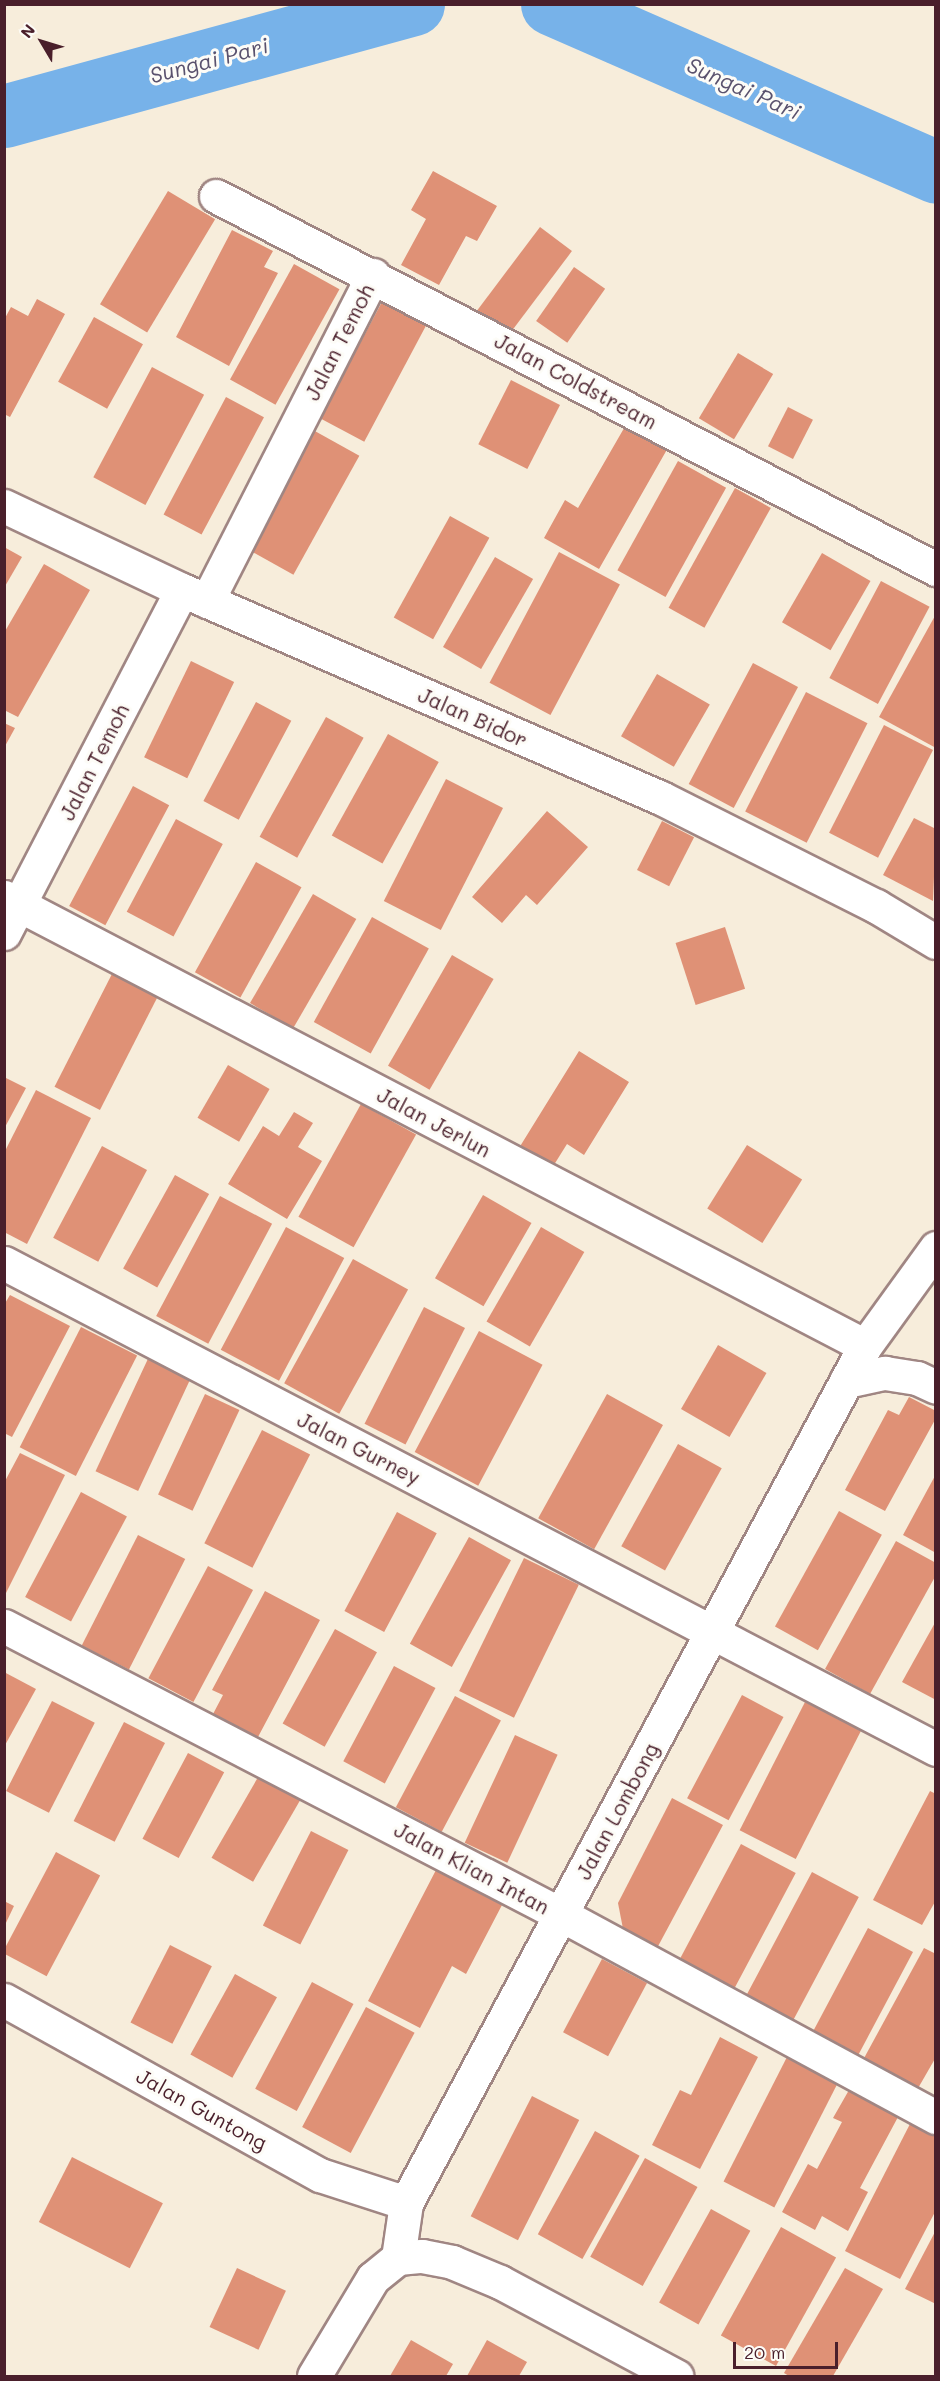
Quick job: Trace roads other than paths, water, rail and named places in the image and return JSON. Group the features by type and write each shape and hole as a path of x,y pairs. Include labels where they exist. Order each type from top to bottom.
{"street":[{"name":"Jalan Coldstream","path":"216,196 374,275 936,569"},
{"name":"Jalan Temoh","path":"10,912 194,596 374,275"},
{"name":"Jalan Bidor","path":"4,506 194,596 661,798 876,906 936,942"},
{"name":"Jalan Jerlun","path":"10,912 864,1346"},
{"name":"Jalan Lombong","path":"398,2258 406,2203 714,1632 864,1346 936,1248"},
{"name":"Jalan Gurney","path":"4,1263 936,1749"},
{"path":"846,1381 885,1373 917,1378 936,1387"},
{"name":"Jalan Klian Intan","path":"4,1626 562,1915 936,2117"},
{"name":"Jalan Guntong","path":"4,2000 320,2175 406,2203"},
{"path":"314,2376 373,2278 398,2258 422,2256 481,2274 676,2376"}],"waterway":[{"name":"Sungai Pari","path":"4,116 413,4"},
{"name":"Sungai Pari","path":"552,4 936,172"}]}
